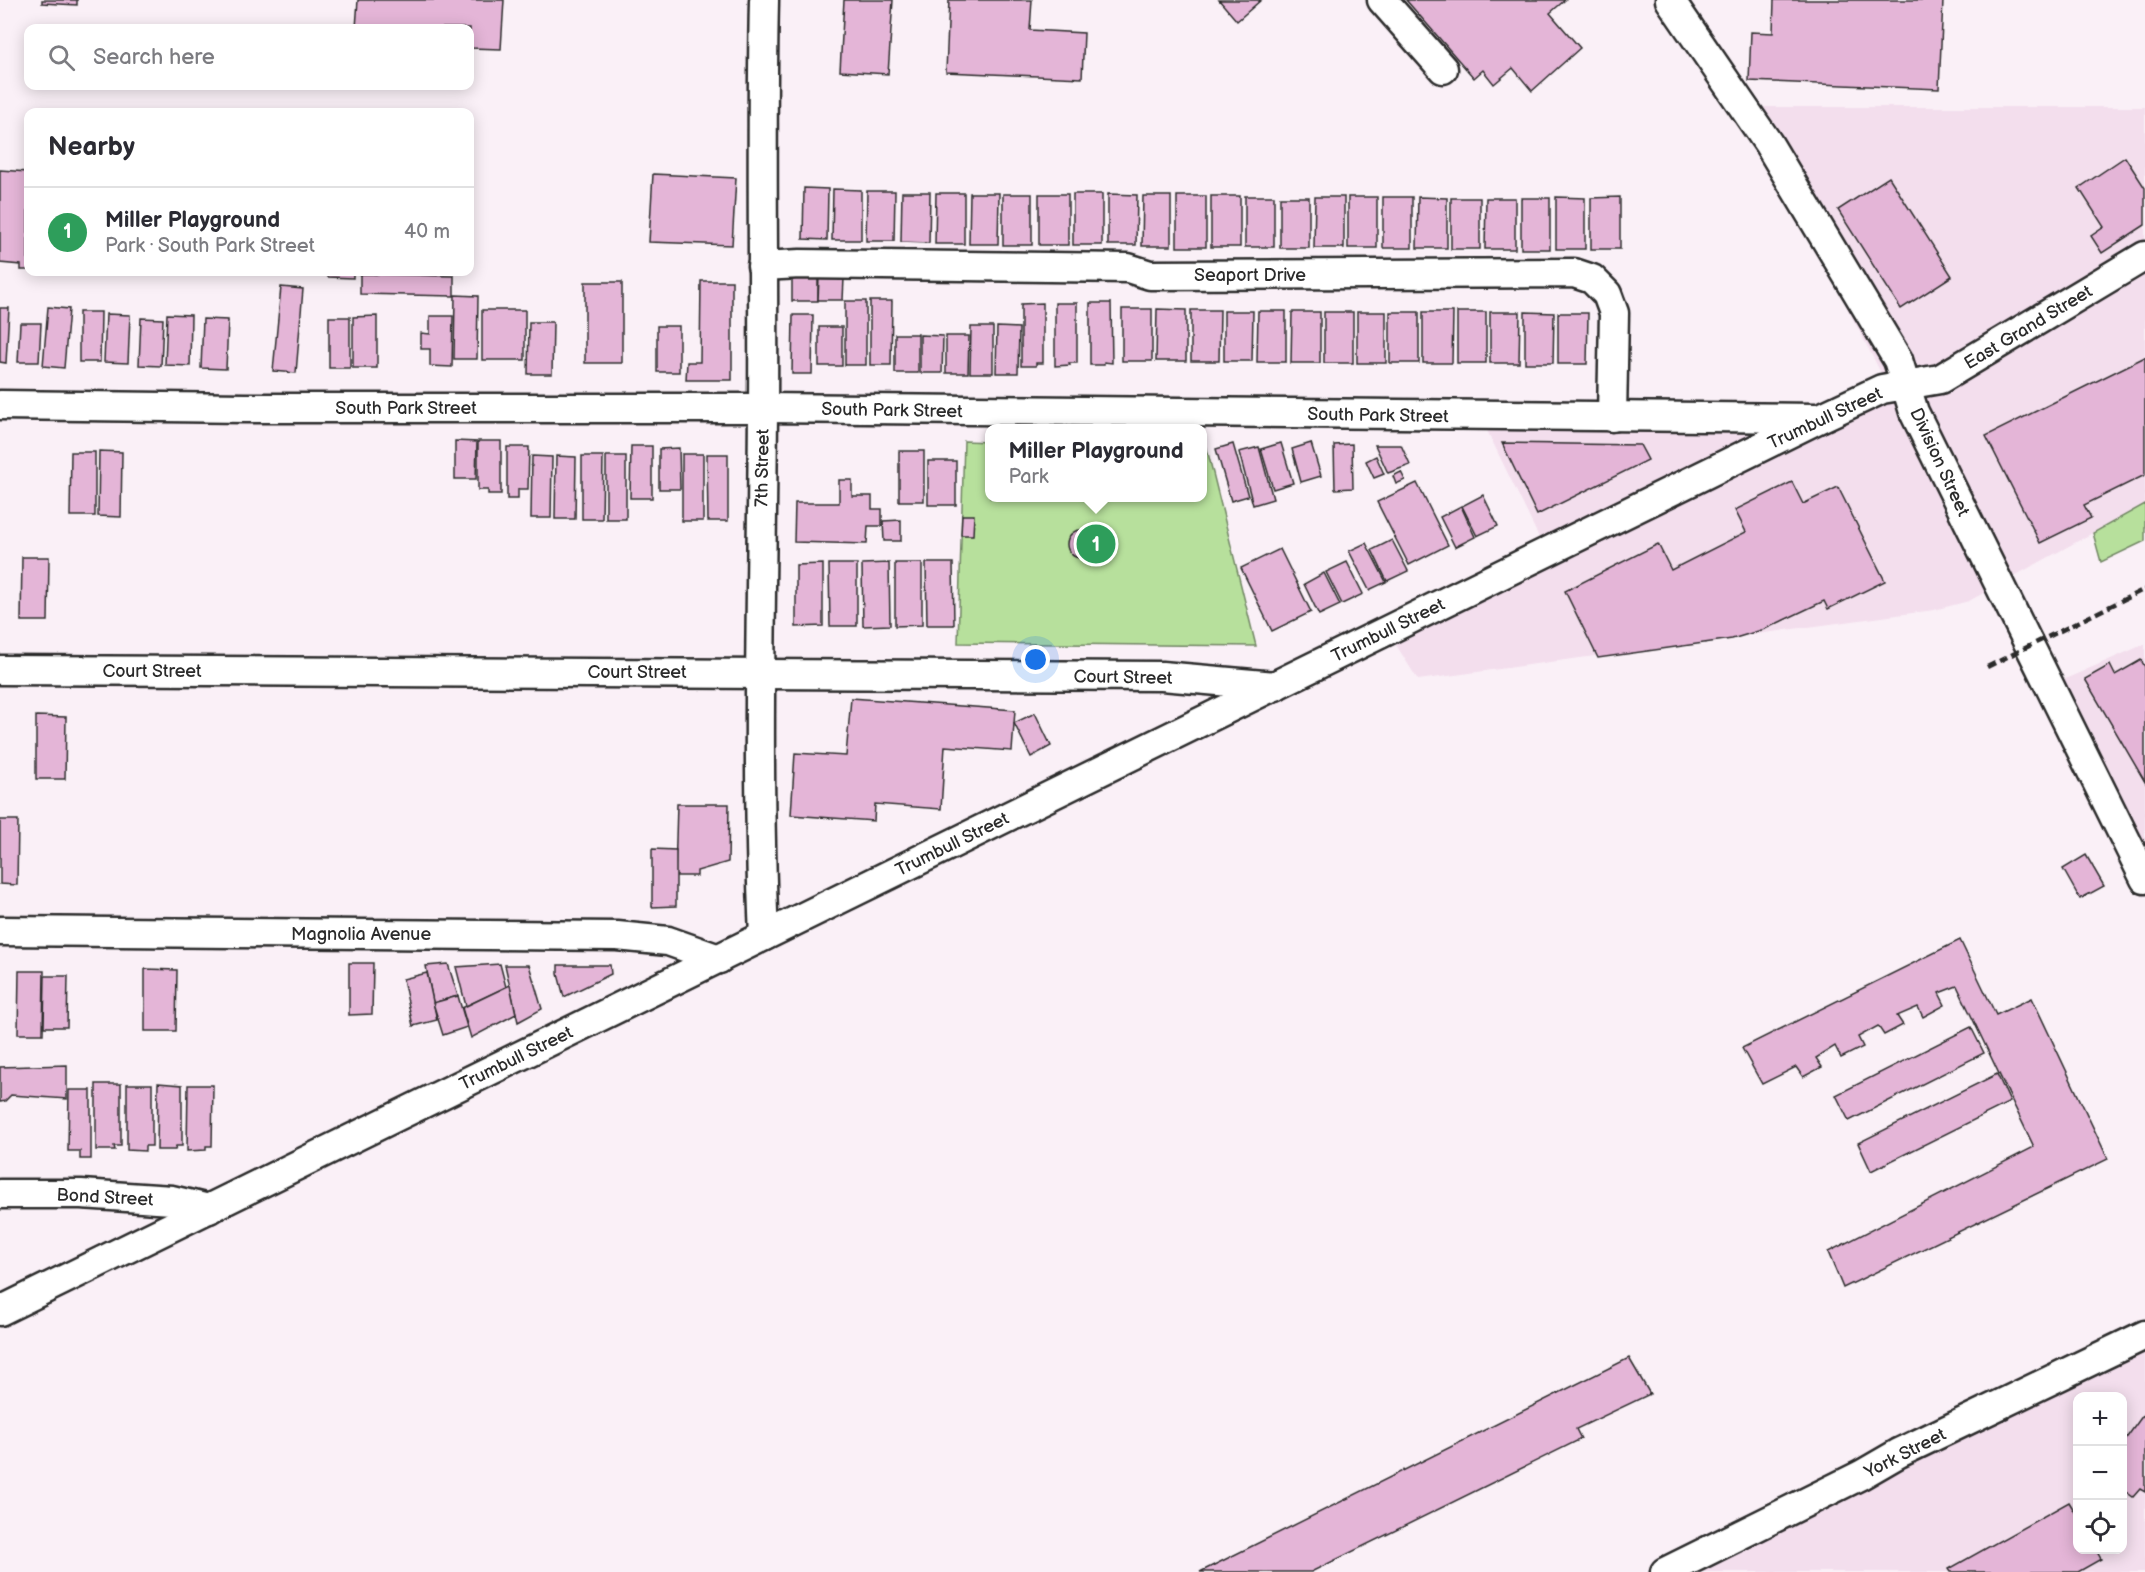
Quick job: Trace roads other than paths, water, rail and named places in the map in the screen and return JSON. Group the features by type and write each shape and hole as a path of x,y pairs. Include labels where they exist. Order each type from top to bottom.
{"street":[{"name":"7th Street","path":"764,0 761,120 763,408 760,673 764,936"},
{"path":"1382,0 1443,69"},
{"name":"Division Street","path":"1670,0 1768,143 1898,360 1914,412 2145,879"},
{"name":"East Grand Street","path":"1907,385 1940,379 2145,256"},
{"name":"Seaport Drive","path":"762,266 800,264 1128,268 1149,275 1574,273 1592,279 1607,294 1614,313 1612,417"},
{"name":"Trumbull Street","path":"0,1311 1820,418 1882,389 1907,385"},
{"name":"South Park Street","path":"0,405 258,408 763,408 1820,418"},
{"name":"Court Street","path":"0,670 1162,676 1275,686"},
{"name":"Magnolia Avenue","path":"0,932 617,936 668,941 719,958"},
{"name":"Bond Street","path":"0,1194 81,1194 172,1200 209,1209"},
{"name":"York Street","path":"1665,1572 1861,1475 1899,1453 2145,1335"}],"railway":[{"path":"1987,667 2145,589"}],"place":[{"name":"Miller Playground","path":"1096,544"}]}
